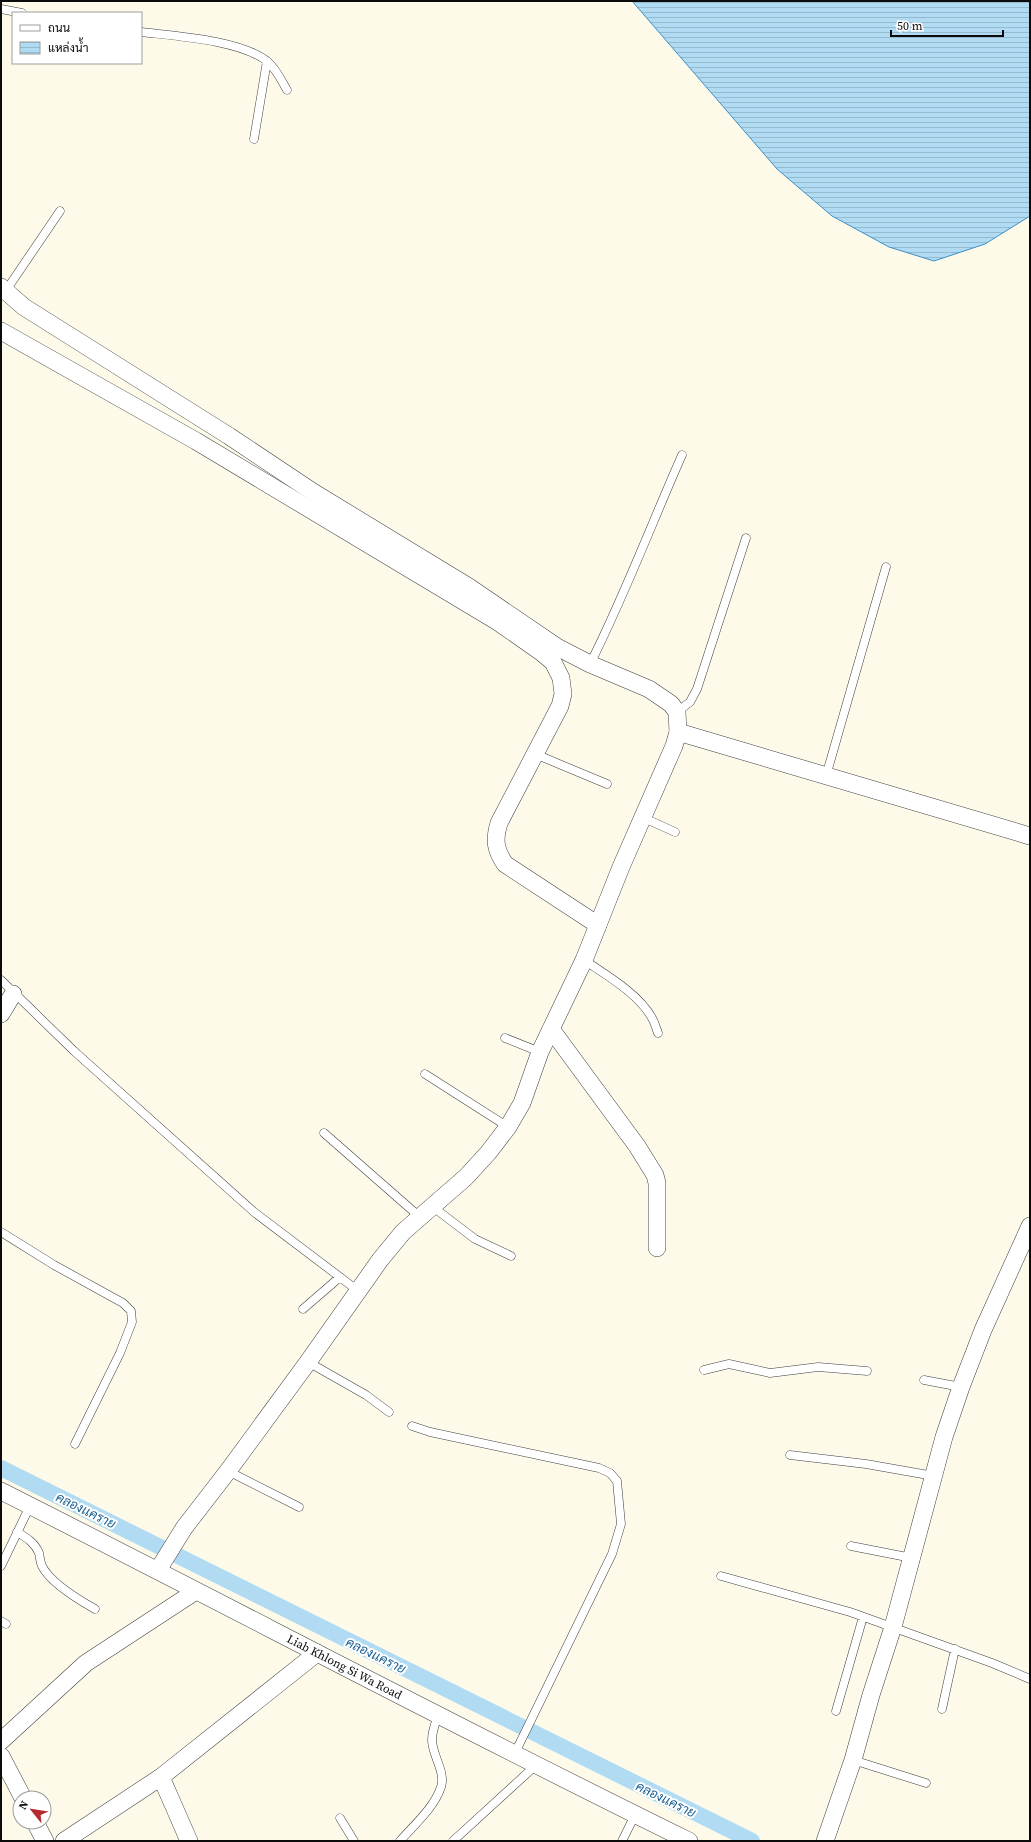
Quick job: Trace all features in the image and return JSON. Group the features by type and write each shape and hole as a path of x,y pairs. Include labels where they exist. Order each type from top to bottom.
{"street":[{"path":"2,292 24,308 230,436 313,492 469,587 557,647 590,664 649,689 671,704 677,712 678,732 644,818 621,867 584,960 540,1052 522,1103 508,1127 488,1153 466,1177 403,1232 357,1290 308,1362 184,1528 162,1563"},
{"path":"1,331 196,441 498,622 553,662 561,678 563,694 560,706 499,823 495,836 497,853 505,864 598,925"},
{"path":"678,732 1030,836"},
{"path":"1,1014 13,994"},
{"path":"551,1029 632,1140 655,1175 657,1183 657,1248"},
{"path":"825,1841 853,1760 871,1695 893,1627 934,1476 961,1387 983,1330 1025,1249 1030,1226"},
{"name":"Liab Khlong Si Wa Road","path":"1,1491 30,1506 162,1563 196,1591 438,1716 516,1749 535,1766 689,1841"},
{"path":"1,1742 86,1663 196,1591"},
{"path":"64,1841 161,1777 317,1653"},
{"path":"1,1756 19,1790"},
{"path":"161,1777 189,1841"},
{"path":"40,1830 45,1841"}],"lane":[{"path":"1,9 17,12"},
{"path":"142,32 240,48 267,61 275,70 287,90"},
{"path":"254,139 267,61"},
{"path":"2,292 60,211"},
{"path":"590,664 624,595 638,556 682,455"},
{"path":"677,712 690,702 697,690 746,538"},
{"path":"826,776 886,568"},
{"path":"535,754 607,784"},
{"path":"644,818 675,832"},
{"path":"584,960 617,983 636,1000 652,1018 658,1033"},
{"path":"1,980 13,994 254,1212 357,1290"},
{"path":"505,1038 540,1052"},
{"path":"425,1074 508,1127"},
{"path":"324,1133 427,1212 475,1239 511,1256"},
{"path":"1,1232 54,1265 123,1303 131,1311 132,1322 120,1353 75,1444"},
{"path":"303,1309 340,1277"},
{"path":"308,1362 355,1388 389,1412"},
{"path":"704,1370 729,1364 770,1373 818,1367 867,1371"},
{"path":"924,1380 961,1387"},
{"path":"412,1426 430,1432 599,1468 610,1473 617,1482 620,1524 612,1554 516,1749"},
{"path":"790,1455 866,1464 934,1476"},
{"path":"228,1471 299,1507"},
{"path":"1,1566 30,1506"},
{"path":"17,1532 30,1540 36,1547 42,1566 54,1580 72,1596 95,1609"},
{"path":"851,1546 912,1558"},
{"path":"720,1576 863,1617 992,1663 1030,1679"},
{"path":"836,1711 863,1617"},
{"path":"942,1709 955,1650"},
{"path":"400,1841 432,1805 442,1786 440,1769 433,1748 432,1739 433,1730 438,1716"},
{"path":"853,1760 926,1783"},
{"path":"453,1841 535,1766"},
{"path":"622,1841 635,1815"},
{"path":"340,1818 354,1841"}],"water":[{"path":"632,1 1030,1 1030,216 985,244 934,261 889,247 832,216 777,169"}],"waterway":[{"name":"คลองเเคราย","path":"1,1468 752,1841"}]}
